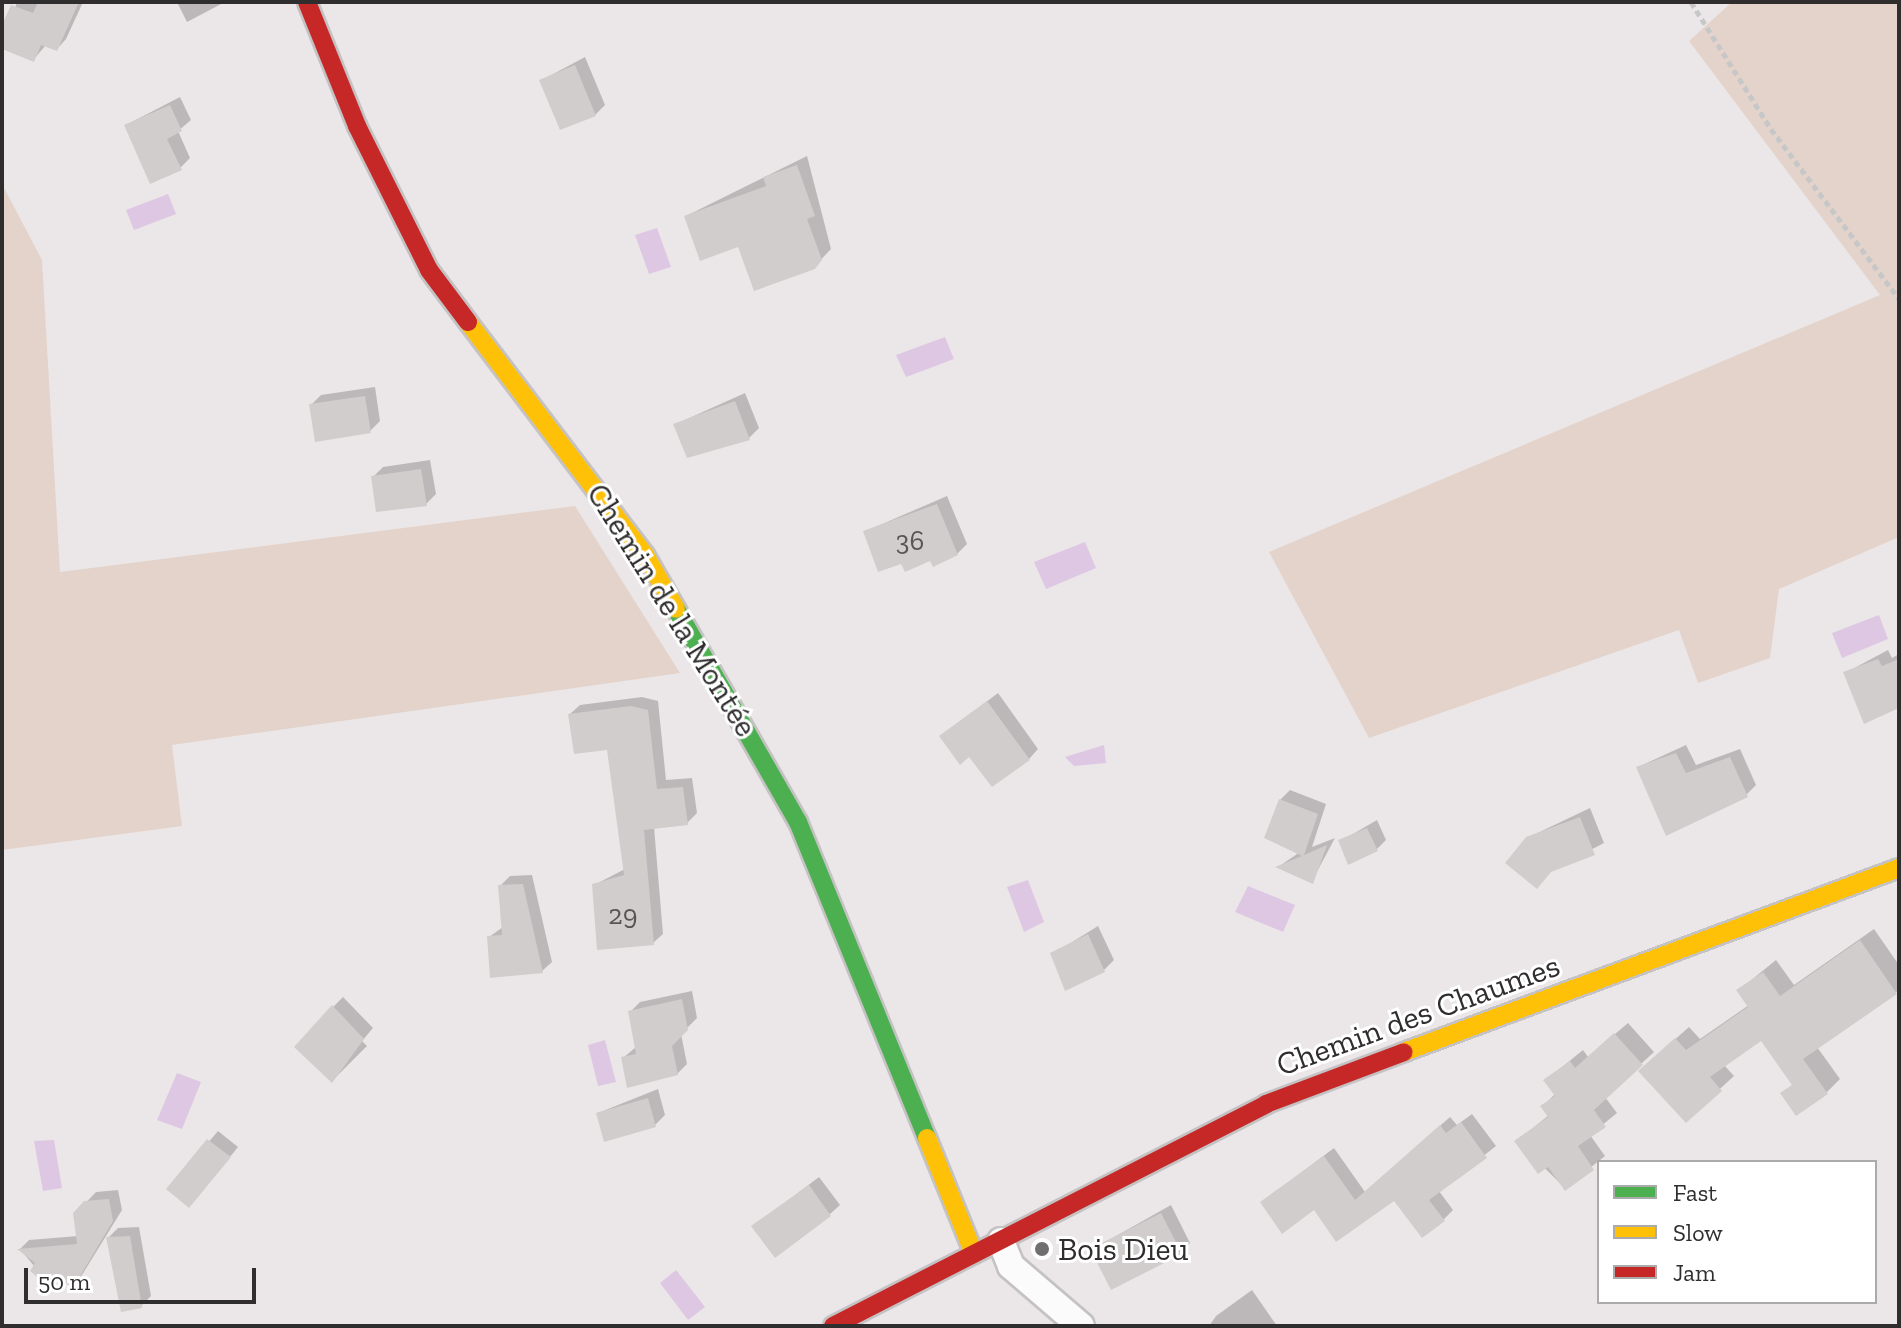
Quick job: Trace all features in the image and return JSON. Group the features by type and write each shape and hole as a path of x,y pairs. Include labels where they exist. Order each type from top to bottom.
{"street":[{"name":"Chemin de la Montée","path":"307,2 357,126 429,270 645,555 798,822 974,1254"},
{"name":"Chemin des Chaumes","path":"833,1326 1266,1104 1899,868"},
{"path":"1001,1241 1011,1266 1081,1326"}],"path":[{"path":"1691,2 1762,116 1899,299"}],"shaded area":[{"path":"1732,2 1899,2 1899,537 1779,589 1770,658 1698,683 1679,630 1369,738 1269,552 1880,295 1689,41"},
{"path":"2,184 42,260 60,572 575,506 680,673 172,745 182,826 2,850"},
{"path":"168,194 176,214 134,230 126,210"},
{"path":"657,228 671,267 649,274 635,235"},
{"path":"945,337 954,359 906,377 896,355"},
{"path":"1085,542 1096,568 1046,589 1034,562"},
{"path":"1879,615 1888,639 1842,658 1832,633"},
{"path":"1104,745 1106,763 1074,766 1065,757"},
{"path":"1028,880 1044,922 1024,932 1007,887"},
{"path":"1248,886 1295,905 1283,932 1235,912"},
{"path":"605,1040 616,1082 598,1086 588,1045"},
{"path":"177,1073 201,1082 182,1129 157,1120"},
{"path":"54,1140 62,1188 43,1191 34,1141"},
{"path":"676,1270 705,1307 688,1320 660,1283"}],"building":[{"path":"38,2 79,2 57,51 41,45 34,62 2,49 2,25 11,5 33,13"},
{"path":"575,65 596,116 560,130 539,80"},
{"path":"170,105 182,131 167,139 182,170 150,184 124,125"},
{"path":"797,165 815,216 807,219 822,260 815,269 754,291 738,247 700,261 684,216 766,186 763,177"},
{"path":"365,396 371,433 315,442 309,404"},
{"path":"735,401 750,440 687,458 673,424"},
{"path":"421,469 427,506 376,512 371,476"},
{"path":"937,504 958,555 933,567 930,561 905,572 901,564 878,572 863,531"},
{"path":"1878,659 1882,666 1899,659 1899,708 1864,724 1843,672"},
{"path":"987,701 1030,760 992,787 969,757 960,765 939,736"},
{"path":"631,706 648,710 657,789 683,787 688,825 644,830 654,945 597,950 592,884 624,875 607,750 574,754 568,714"},
{"path":"1676,753 1686,773 1730,757 1748,797 1666,836 1636,767"},
{"path":"1279,799 1318,814 1304,855 1327,845 1313,884 1275,867 1302,856 1264,838"},
{"path":"1580,817 1595,855 1551,872 1537,889 1505,863 1526,837"},
{"path":"1367,828 1378,851 1348,865 1338,840"},
{"path":"523,884 543,973 490,978 487,936 502,935 498,885"},
{"path":"1088,934 1105,972 1065,991 1050,953"},
{"path":"1860,940 1897,994 1803,1059 1828,1094 1796,1116 1780,1093 1792,1085 1761,1041 1710,1077 1722,1091 1686,1123 1638,1071 1675,1038 1686,1050 1748,1007 1736,990 1763,972 1780,996"},
{"path":"682,999 688,1030 672,1046 678,1075 627,1088 621,1057 636,1054 628,1011"},
{"path":"332,1005 364,1039 332,1083 294,1047"},
{"path":"1614,1033 1643,1065 1594,1110 1606,1127 1578,1146 1594,1170 1565,1191 1548,1167 1538,1174 1514,1141 1548,1117 1540,1106 1555,1096 1543,1080 1570,1061 1575,1068"},
{"path":"648,1098 656,1127 604,1142 596,1113"},
{"path":"1461,1122 1487,1158 1429,1200 1445,1221 1422,1238 1394,1201 1336,1242 1314,1210 1282,1234 1260,1202 1324,1156 1355,1200 1440,1125 1446,1133"},
{"path":"207,1139 231,1157 189,1208 166,1189"},
{"path":"809,1185 831,1216 775,1258 751,1226"},
{"path":"109,1199 113,1221 73,1288 55,1276 48,1286 30,1271 35,1263 17,1249 77,1244 73,1213 84,1201"},
{"path":"1161,1213 1182,1254 1111,1290 1090,1249"},
{"path":"130,1236 142,1308 121,1312 106,1237"}],"traffic: fast":[{"path":"676,609 798,822 927,1138"}],"traffic: slow":[{"path":"468,322 645,555 676,609"},
{"path":"1404,1052 1899,868"},
{"path":"927,1138 974,1254"}],"traffic: jam":[{"path":"307,2 357,126 429,270 468,322"},
{"path":"833,1326 1266,1104 1404,1052"}],"place":[{"name":"Bois Dieu","path":"1042,1249"}]}
